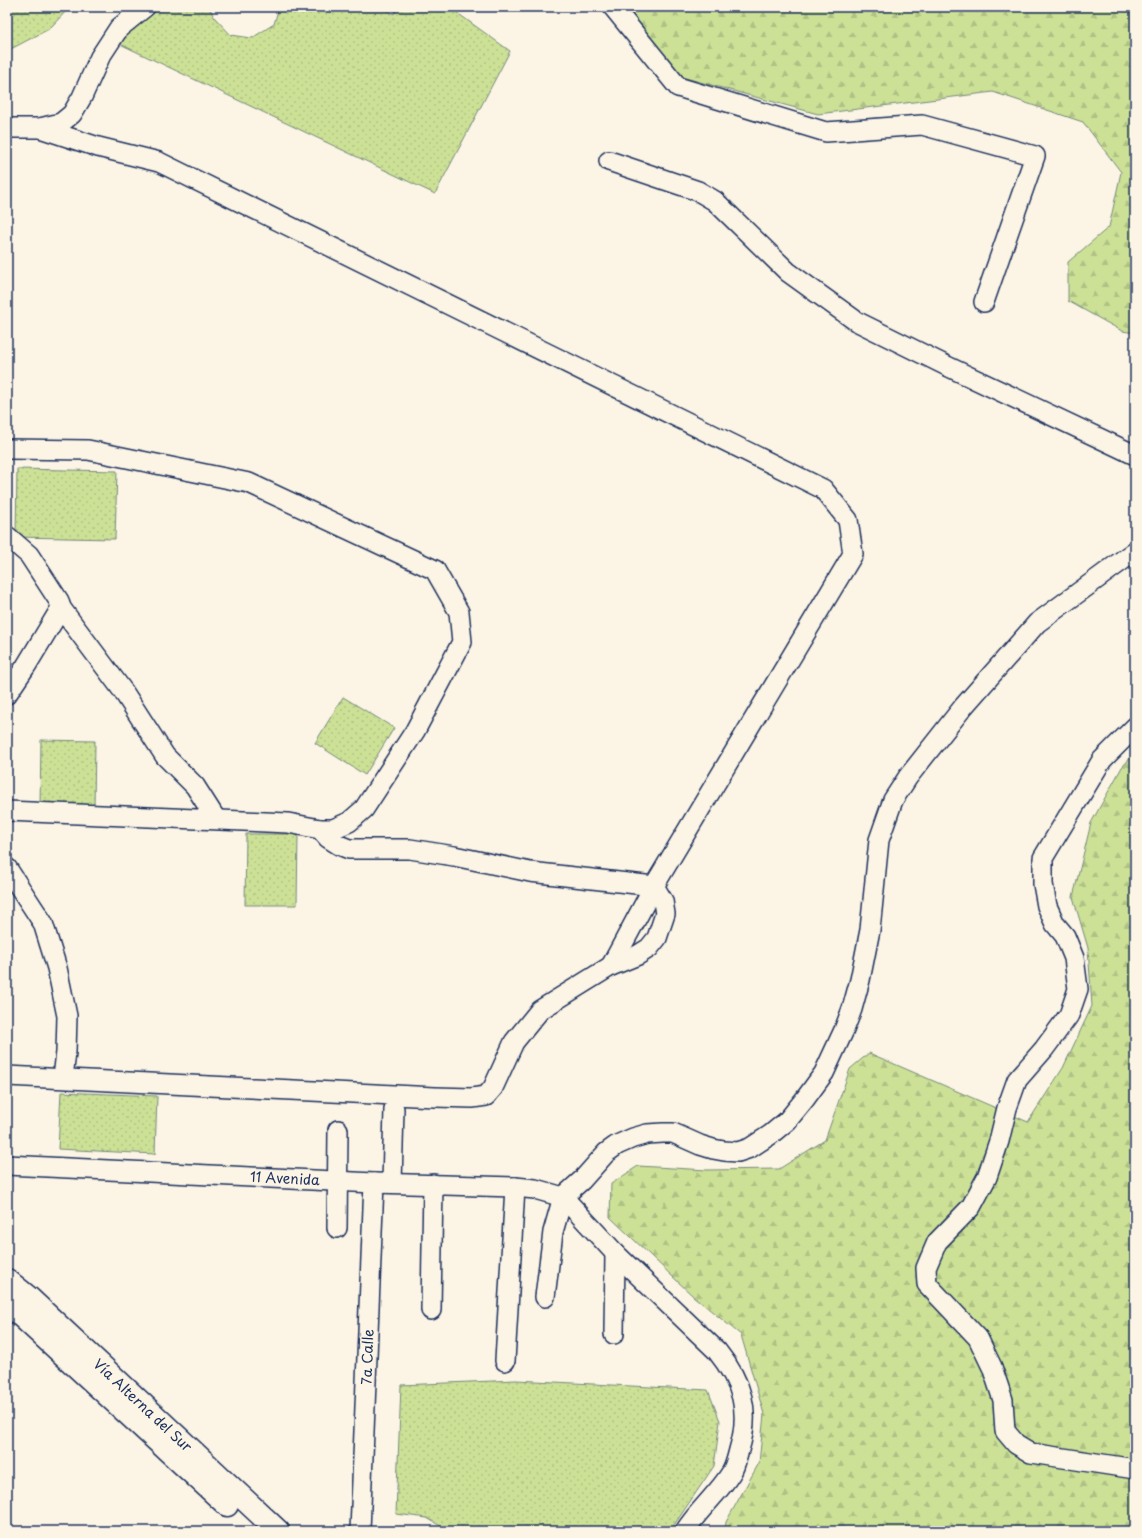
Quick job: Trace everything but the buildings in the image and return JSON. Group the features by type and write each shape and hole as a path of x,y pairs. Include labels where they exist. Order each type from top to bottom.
{"highway":[{"name":"Vía Alterna del Sur","path":"7,1280 28,1297 278,1531"},
{"name":"Vía Alterna del Sur","path":"7,1303 256,1531"}],"street":[{"path":"7,128 40,128 61,123 72,114 82,97 100,57 119,28 145,7"},
{"path":"613,7 678,88 826,132 922,125 1035,156 984,302"},
{"path":"40,128 98,147 159,162 823,489 848,520 853,554 654,886 610,966"},
{"path":"609,162 707,195 788,272 856,321 949,367 1135,455"},
{"path":"7,449 88,450 249,483 435,570 459,612 462,642 415,731 364,809 349,822 333,829 320,829 288,823 7,811"},
{"path":"7,536 29,555 59,601 61,608 123,691 165,756 195,786 216,820"},
{"path":"545,1297 553,1232 562,1198 582,1180 606,1153 617,1145 646,1134 673,1133 713,1149 738,1152 759,1143 787,1120 824,1073 852,1009 860,980 870,930 879,840 893,800 908,777 955,718 1028,632 1037,623 1133,557"},
{"path":"7,694 30,660 61,608"},
{"path":"1135,727 1102,760 1043,858 1043,884 1047,906 1055,924 1065,936 1074,958 1078,989 1069,1015 1044,1049 1017,1080 1007,1108 999,1140 987,1177 972,1207 937,1242 926,1268 927,1284 978,1338 992,1367 1003,1400 1005,1431 1016,1444 1031,1453 1135,1469"},
{"path":"320,829 328,838 338,845 349,849 410,849 454,856 530,872 654,886"},
{"path":"7,868 44,923 57,968 67,1016 66,1052 63,1078"},
{"path":"7,1076 436,1097 472,1098 486,1096 493,1088 514,1042 540,1010 610,966 638,955 650,948 657,938 665,914 663,901 654,886"},
{"name":"7a Calle","path":"360,1531 383,1183 394,1109"},
{"path":"337,1228 338,1130"},
{"name":"11 Avenida","path":"7,1165 383,1183 515,1187 535,1189 562,1198"},
{"path":"431,1310 433,1184"},
{"path":"505,1361 515,1187"},
{"path":"562,1198 615,1253 717,1351 734,1375 739,1385 744,1412 744,1429 741,1445 731,1473 685,1531"},
{"path":"614,1334 615,1253"}],"green space":[{"path":"7,7 70,7 49,29 7,51"},
{"path":"170,7 209,7 214,17 231,35 252,38 274,24 279,7 379,7 394,14 398,7 449,7 510,51 435,194 118,43 140,18"},
{"path":"611,7 1135,7 1135,333 1122,331 1068,301 1068,262 1109,227 1121,172 1083,122 993,92 818,114 678,76"},
{"path":"17,469 117,471 115,539 16,537"},
{"path":"343,697 394,728 365,775 315,743"},
{"path":"41,740 95,741 94,808 40,807"},
{"path":"1135,753 1135,1531 725,1531 726,1522 759,1463 764,1414 741,1335 693,1296 610,1217 611,1184 638,1166 707,1170 779,1169 825,1140 850,1069 869,1053 1028,1122 1063,1068 1092,1006 1088,948 1073,897 1091,823 1122,767"},
{"path":"246,834 298,834 297,905 245,905"},
{"path":"61,1092 157,1096 155,1154 58,1149"},
{"path":"516,1380 708,1390 720,1421 714,1466 670,1531 449,1531 427,1518 396,1514 401,1385"}]}
